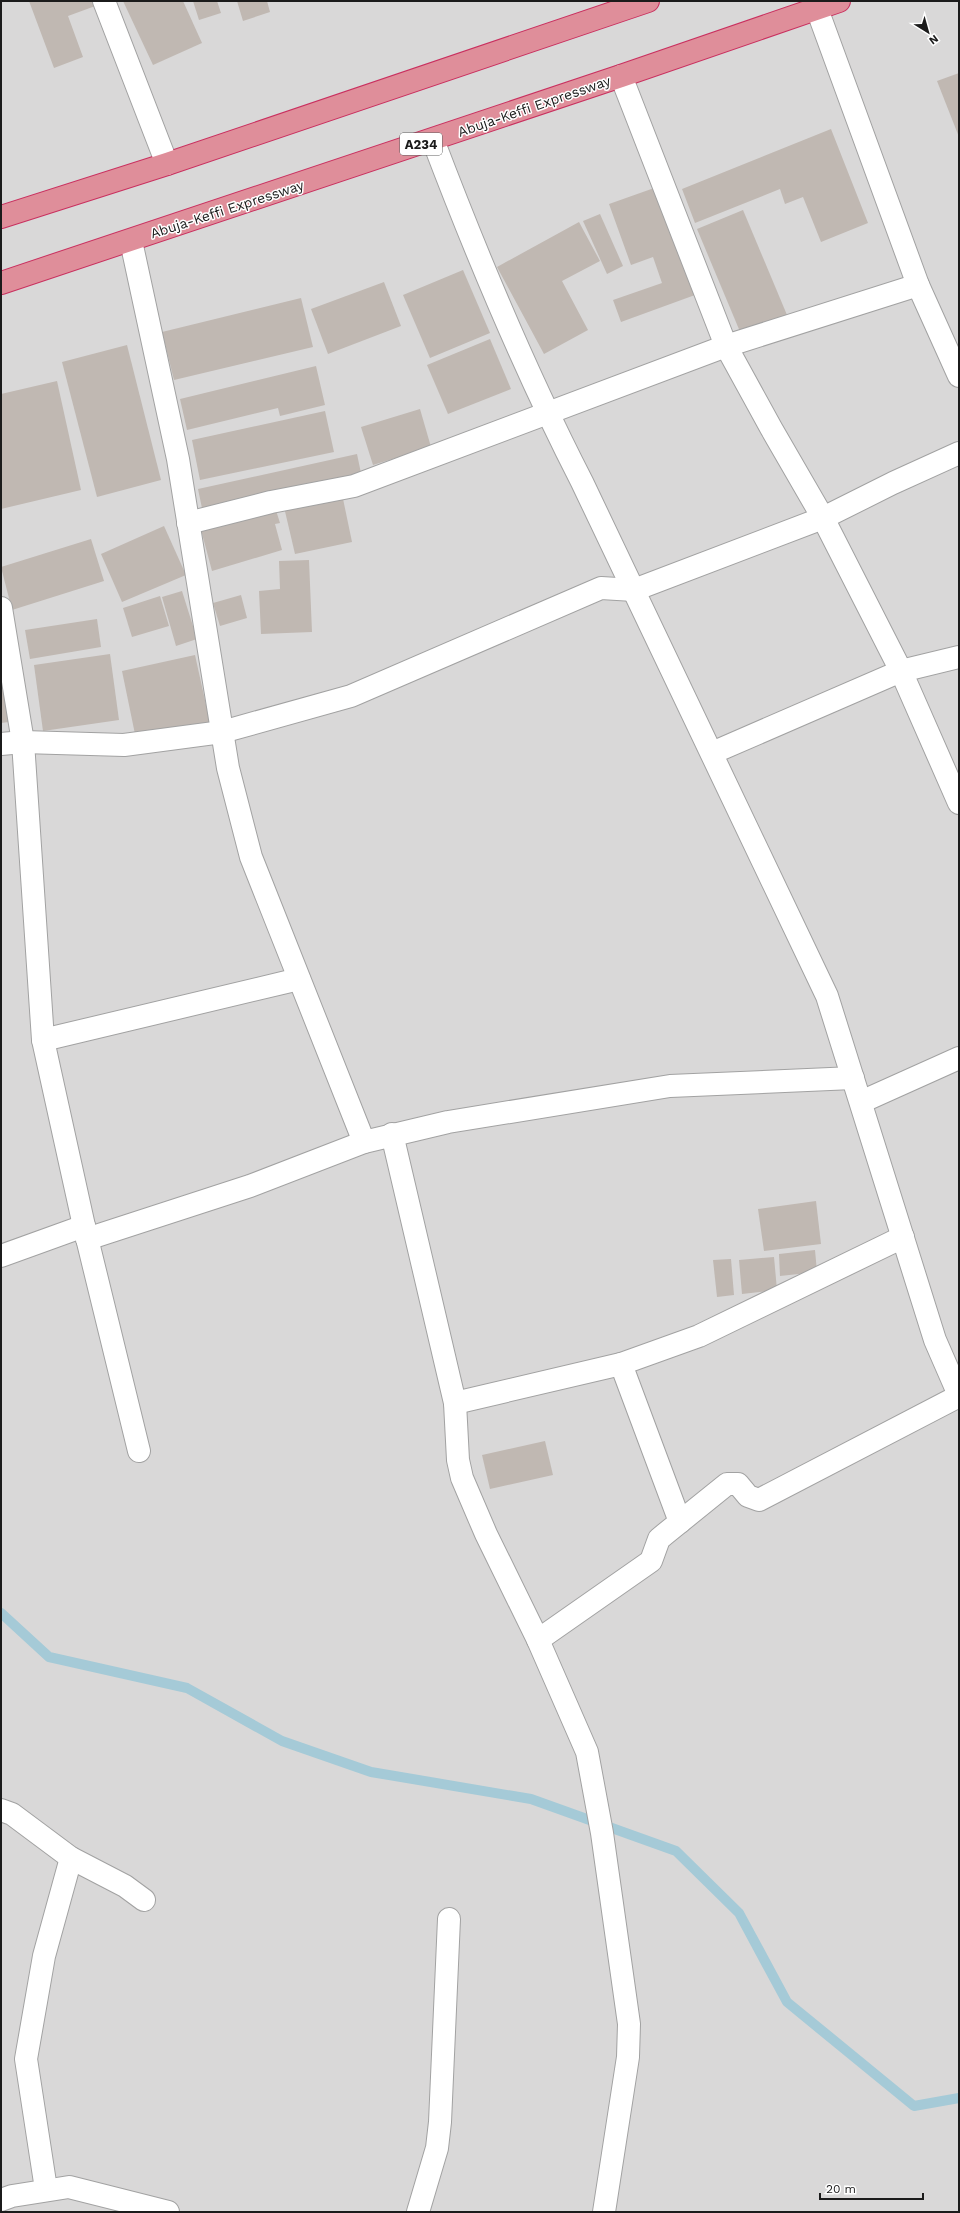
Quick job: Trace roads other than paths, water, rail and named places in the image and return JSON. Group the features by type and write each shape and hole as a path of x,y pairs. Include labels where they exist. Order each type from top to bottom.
{"highway":[{"path":"1,217 167,164 648,1"},
{"name":"Abuja-Keffi Expressway","path":"1,284 433,140 839,1"}],"street":[{"path":"104,1 167,164"},
{"path":"817,9 918,285 959,376"},
{"path":"621,76 726,346 823,518 901,671 959,803"},
{"path":"433,140 470,238 547,414 634,590 827,996 935,1340 959,1396 759,1500 748,1496 738,1484 727,1484 659,1539 651,1561 538,1640"},
{"path":"131,241 178,459 228,768 251,857 364,1142"},
{"path":"188,523 271,502 354,486 726,346 918,285"},
{"path":"1,744 23,742 124,745 222,732 350,696 600,588 634,590 823,518 893,483 959,453"},
{"path":"1,608 23,742 43,1040 85,1232 139,1451"},
{"path":"712,753 901,671 959,657"},
{"path":"43,1040 299,979"},
{"path":"861,1102 959,1058"},
{"path":"1,1256 250,1186 364,1142 392,1134 448,1122 670,1086 853,1078"},
{"path":"392,1134 455,1403 458,1460 462,1478 486,1534 538,1640 587,1752 602,1833 629,2024 628,2057 604,2212"},
{"path":"455,1403 621,1364 699,1336 903,1237"},
{"path":"621,1364 680,1522"},
{"path":"1,1810 12,1814 72,1858 125,1886 144,1900"},
{"path":"46,2189 26,2060 44,1956 72,1858"},
{"path":"418,2212 437,2148 440,2122 449,1919"},
{"path":"1,2200 12,2196 69,2186 168,2212"}],"waterway":[{"path":"1,1613 49,1657 187,1688 282,1741 371,1772 531,1799 676,1851 739,1913 787,2002 914,2106 959,2098"}]}
